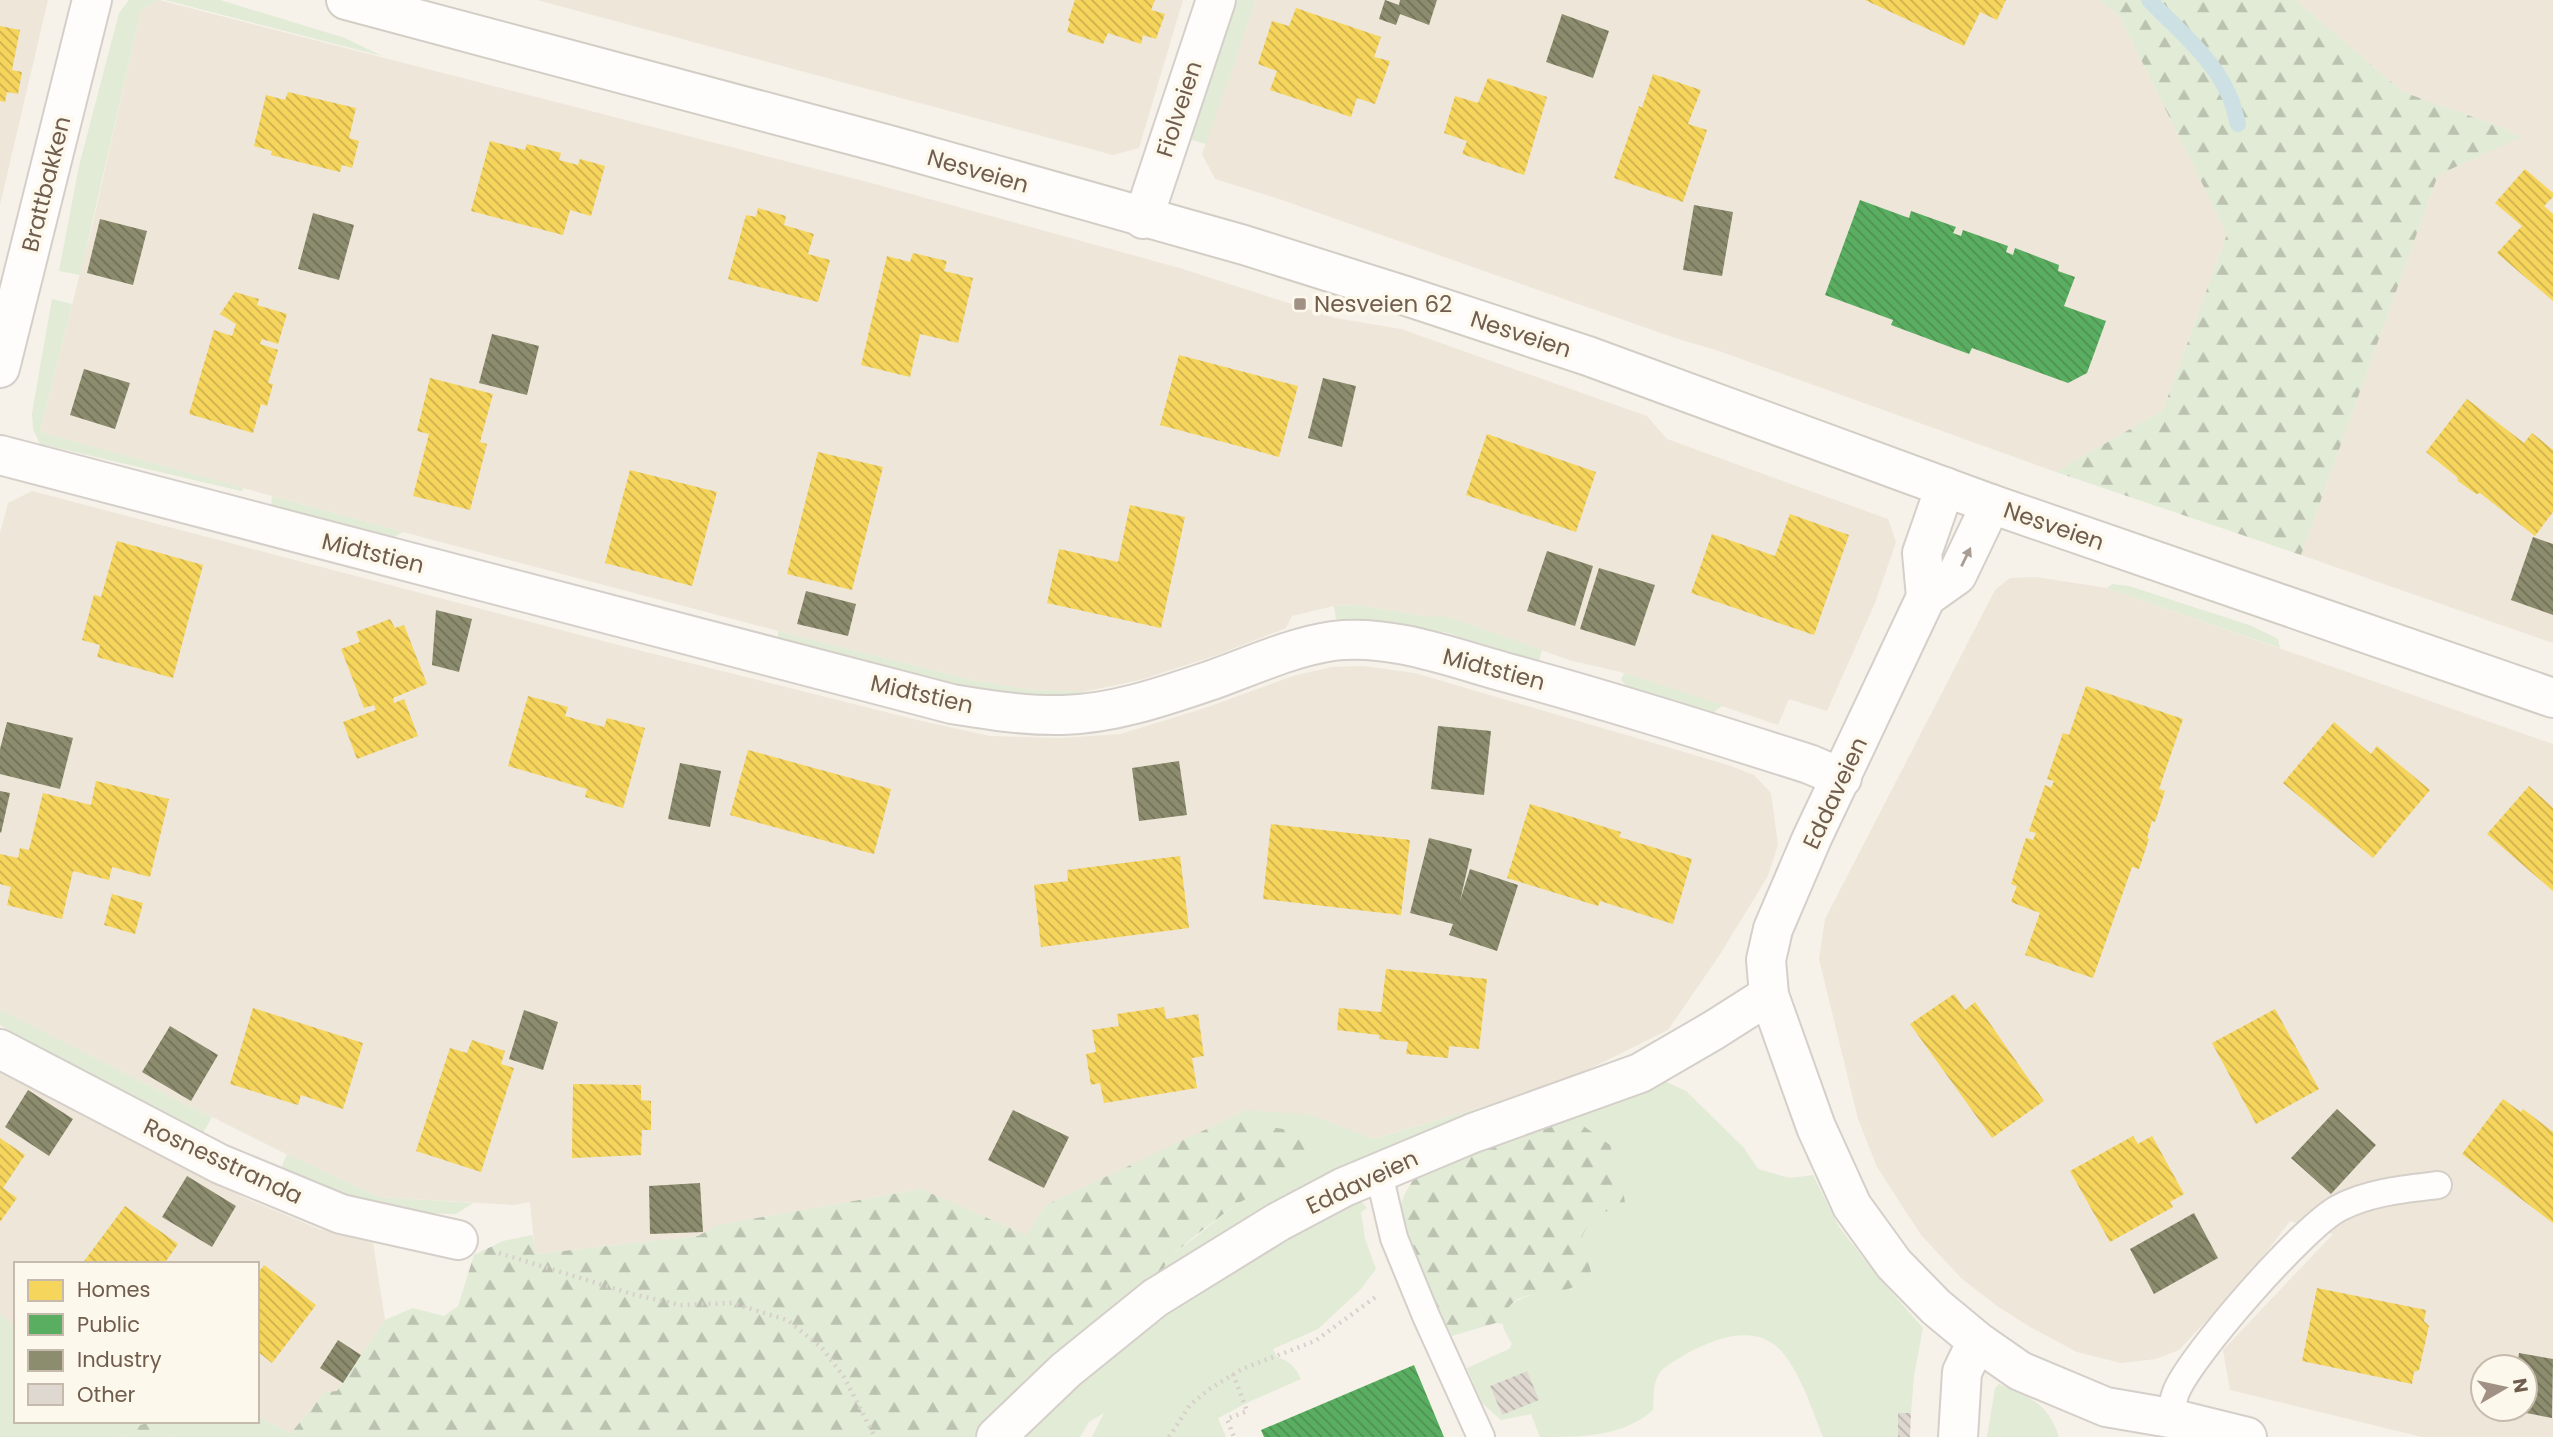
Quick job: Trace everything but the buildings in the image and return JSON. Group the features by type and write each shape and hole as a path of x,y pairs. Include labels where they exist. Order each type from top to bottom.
{"street":[{"name":"Brattbakken","path":"0,368 92,0"},
{"name":"Nesveien","path":"346,0 893,146 1143,219 1244,245 1588,356 1991,504 2553,698"},
{"name":"Fiolveien","path":"1143,219 1216,0"},
{"name":"Midtstien","path":"0,455 952,704 1044,715 1092,713 1177,692 1306,647 1334,641 1359,640 1428,651 1555,686 1770,751 1842,778"},
{"path":"1926,597 1922,553 1945,487"},
{"name":"Eddaveien","path":"1991,504 1957,575 1926,597 1812,838 1773,929 1766,960 1769,995 1811,1115 1852,1206 1894,1264 1937,1307 1977,1341 2020,1371 2103,1422 2170,1418 2247,1437"},
{"name":"Eddaveien","path":"996,1437 1066,1370 1155,1298 1278,1222 1344,1187 1473,1133 1640,1073 1769,995"},
{"name":"Rosnesstranda","path":"0,1049 232,1169 341,1214 458,1240"},
{"path":"1958,1437 1962,1372 1977,1341"}],"lane":[{"path":"1379,1174 1394,1238 1481,1437"},
{"path":"2170,1418 2177,1391 2200,1353 2302,1237 2337,1209 2361,1199 2438,1185"}],"path":[{"path":"458,1240 632,1294 680,1305 732,1303 787,1321 822,1348 844,1377 875,1437"},
{"path":"1168,1437 1190,1405 1233,1374 1264,1359 1315,1341 1408,1273"},
{"path":"1233,1374 1247,1411 1227,1419 1234,1437"}],"shaded area":[{"path":"0,0 48,0 0,205"},
{"path":"159,0 875,184 1183,269 1335,318 1401,329 1647,416 1667,439 1888,519 1896,542 1875,603 1827,711 1789,699 1778,725 1624,673 1569,660 1449,617 1430,617 1356,605 1334,606 1292,616 1286,628 1214,656 1140,680 1083,692 1032,690 971,680 778,631 40,432 94,218 141,10"},
{"path":"537,0 1183,0 1139,148 1113,155"},
{"path":"1256,0 2099,0 2120,17 2227,234 2163,410 2056,472 1719,351 1215,179 1202,154"},
{"path":"2296,0 2553,0 2553,643 2301,555 2438,175 2520,137 2501,127 2403,92"},
{"path":"32,491 622,646 990,736 1061,738 1120,734 1205,708 1293,676 1331,667 1363,666 1415,673 1754,775 1771,793 1778,845 1768,876 1719,956 1668,1030 1555,1086 1372,1139 1311,1115 1046,1205 1026,1235 921,1189 719,1225 698,1236 535,1254 530,1202 514,1205 379,1197 290,1156 0,1010 0,533 8,503"},
{"path":"2036,577 2107,588 2553,744 2553,1437 2422,1437 2230,1390 2223,1350 2333,1234 2290,1221 2249,1275 2179,1350 2156,1359 2121,1363 2077,1352 1997,1306 1961,1278 1921,1235 1877,1167 1858,1119 1819,959 1825,919 1995,590 2010,578"},
{"path":"0,1070 245,1198 319,1229 373,1243 385,1320 337,1391 325,1392 291,1433 259,1417 259,1262 14,1262 14,1325 0,1314"}],"green space":[{"path":"129,0 159,0 141,10 80,275 59,271 79,166 119,13"},
{"path":"165,0 220,0 345,38 382,56"},
{"path":"1238,0 1256,0 1206,144 1192,140 1195,126"},
{"path":"2099,0 2296,0 2403,92 2501,127 2521,137 2438,175 2301,555 2056,472 2163,410 2227,234 2120,17"},
{"path":"52,299 72,304 40,432 244,488 241,491 40,444 33,429 32,413"},
{"path":"272,496 403,532 394,537 271,508"},
{"path":"2112,584 2129,586 2252,626 2278,639 2280,648 2107,588"},
{"path":"1356,605 1430,617 1449,617 1542,650 1538,664 1445,632 1336,619 1334,606"},
{"path":"778,631 971,680 1032,690 1083,692 1080,699 986,694 778,640"},
{"path":"1624,673 1723,705 1714,712 1628,687 1621,680"},
{"path":"0,1010 212,1117 202,1135 169,1120 0,1025"},
{"path":"1664,1081 1686,1091 1744,1148 1758,1169 1790,1178 1813,1175 1839,1227 1923,1328 1914,1376 1911,1413 1898,1413 1898,1437 1823,1437 1803,1386 1789,1360 1772,1343 1748,1335 1723,1338 1710,1343 1666,1367 1659,1373 1655,1383 1653,1410 1628,1426 1600,1434 1540,1437 1531,1414 1501,1420 1482,1403 1467,1368 1509,1349 1512,1344 1503,1324 1504,1314 1510,1306 1530,1295 1575,1287 1582,1237 1594,1213 1626,1209 1568,1115","holes":["1527,1371 1502,1414 1490,1386"]},
{"path":"1555,1086 1158,1281 1168,1259 1238,1203 1310,1169 1294,1132 1266,1126 1247,1110 1311,1115 1373,1139"},
{"path":"1247,1110 1266,1126 1294,1131 1308,1149 1310,1169 1238,1203 1196,1235 1168,1259 1158,1281 1052,1366 977,1437 290,1437 325,1392 337,1391 385,1320 413,1308 444,1316 458,1306 474,1255 503,1241 532,1235 536,1254 698,1236 718,1225 921,1189 1026,1235 1046,1205"},
{"path":"1568,1115 1610,1145 1622,1183 1626,1209 1594,1213 1582,1237 1591,1272 1578,1285 1521,1298 1512,1303 1503,1324 1496,1323 1452,1336 1402,1226 1400,1214 1406,1192 1418,1174"},
{"path":"287,1154 379,1197 473,1203 456,1214 390,1212 288,1177 282,1166"},
{"path":"1360,1200 1367,1208 1361,1212 1365,1239 1376,1269 1361,1289 1318,1329 1273,1349 1277,1357 1292,1365 1301,1379 1218,1418 1226,1437 1092,1437 1104,1413 1089,1422 1080,1437 1015,1437 1190,1287"},
{"path":"0,1314 14,1325 14,1423 148,1423 134,1427 123,1437 0,1437"},
{"path":"1999,1384 2043,1408 2059,1437 1987,1437 1995,1388"},
{"path":"259,1417 291,1433 290,1437 173,1437 163,1423 259,1423"},
{"path":"163,1423 173,1437 123,1437 133,1427"}],"waterway":[{"path":"2149,0 2213,67 2230,97 2238,124"}],"place":[{"name":"Nesveien 62","path":"1300,304"}]}
